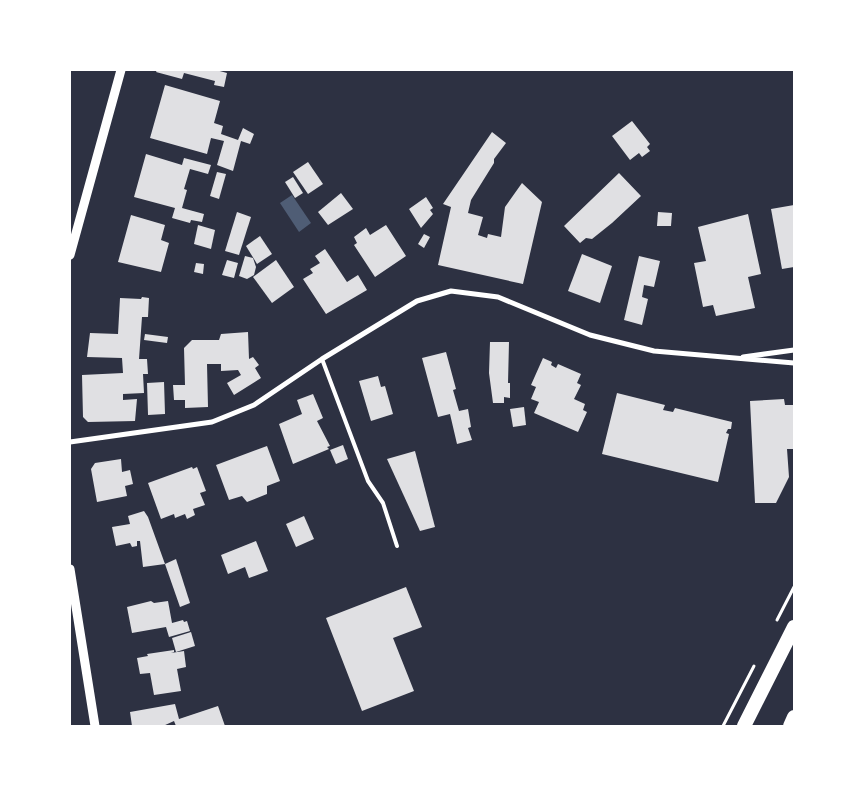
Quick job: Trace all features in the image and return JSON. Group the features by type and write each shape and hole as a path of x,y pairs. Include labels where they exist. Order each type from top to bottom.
{"highway":[{"path":"744,726 794,627"},
{"path":"790,726 794,718"}],"street":[{"path":"70,255 121,70"},
{"path":"70,442 212,422 254,405 322,359 417,302 451,291 498,297 590,336 645,349 794,364"},
{"path":"735,358 794,350"},
{"path":"70,568 95,726"}],"lane":[{"path":"322,359 368,481 383,503 397,546"}],"water":[{"path":"292,195 311,223 299,232 280,203"}],"building":[{"path":"157,70 216,70 227,73 224,87 214,85 215,81 184,73 182,79 156,72"},
{"path":"165,85 220,101 214,123 223,126 221,134 238,140 243,128 254,134 250,144 241,141 233,171 217,165 224,141 211,138 207,154 150,138"},
{"path":"632,121 650,144 647,147 650,151 642,157 639,153 630,160 612,136"},
{"path":"492,132 506,143 494,159 494,163 471,200 468,213 483,217 478,235 487,238 488,234 501,237 505,207 522,183 542,202 523,284 438,265 451,207 443,204"},
{"path":"146,154 182,165 184,158 211,165 208,174 190,169 184,189 187,190 182,208 204,214 202,222 191,220 190,223 172,218 175,208 134,197"},
{"path":"308,162 323,184 308,194 293,172"},
{"path":"217,172 226,174 219,199 210,196"},
{"path":"619,173 641,196 592,239 586,238 580,243 564,226"},
{"path":"293,177 303,193 295,198 285,182"},
{"path":"341,193 353,209 328,225 318,212"},
{"path":"426,197 433,208 430,210 433,214 421,228 409,209"},
{"path":"794,205 794,267 782,269 771,209"},
{"path":"237,212 251,217 239,255 225,251"},
{"path":"658,212 672,213 671,226 657,226"},
{"path":"748,214 761,274 748,277 755,308 716,316 713,305 703,307 694,263 706,261 698,227"},
{"path":"131,215 165,225 161,240 169,243 161,272 118,262"},
{"path":"198,225 215,230 211,249 194,244"},
{"path":"386,225 406,256 375,277 354,245 357,243 354,237 366,228 370,235"},
{"path":"424,234 430,237 424,248 418,244"},
{"path":"260,236 272,254 257,264 246,246"},
{"path":"325,249 347,282 358,275 367,290 326,314 303,279 313,273 310,269 320,263 315,256"},
{"path":"582,254 612,266 600,303 568,291"},
{"path":"245,256 253,258 256,267 254,275 247,279 239,276"},
{"path":"639,256 660,261 654,287 644,285 642,297 648,299 642,325 624,320"},
{"path":"227,260 238,263 234,278 222,275"},
{"path":"276,260 294,287 272,303 253,277"},
{"path":"196,263 204,264 203,274 194,272"},
{"path":"142,297 149,298 148,317 142,317 139,359 147,359 148,374 143,374 144,393 123,394 123,400 137,399 135,421 88,422 83,417 82,375 123,373 122,358 87,357 90,333 118,334 120,298 141,299"},
{"path":"248,332 249,359 253,357 259,365 255,368 261,378 234,395 227,383 241,375 238,370 221,371 221,364 207,364 208,407 185,408 185,400 174,400 173,385 185,385 184,348 192,340 219,340 221,334"},
{"path":"145,334 168,337 167,343 144,340"},
{"path":"490,342 509,342 508,383 510,383 510,398 504,397 504,403 493,403 489,373"},
{"path":"446,352 456,389 453,390 459,411 468,409 471,427 468,428 472,440 457,444 450,414 438,417 422,358"},
{"path":"543,358 552,362 551,365 556,368 558,364 581,374 577,383 581,385 574,399 585,404 583,410 587,412 578,432 534,413 539,402 531,399 536,387 531,385"},
{"path":"378,376 381,387 385,386 393,414 371,421 359,381"},
{"path":"164,382 165,414 148,415 147,383"},
{"path":"617,393 665,405 663,410 673,412 675,408 732,422 731,429 728,429 726,433 729,434 718,482 602,454"},
{"path":"313,394 323,418 317,421 330,446 327,447 329,449 293,464 279,424 302,414 297,400"},
{"path":"784,399 785,405 794,405 794,449 787,449 789,477 776,503 755,503 750,401"},
{"path":"524,407 526,425 513,427 510,409"},
{"path":"343,445 348,459 336,464 330,450"},
{"path":"267,446 280,481 267,486 267,494 247,502 242,496 229,500 216,465"},
{"path":"415,451 435,527 420,531 387,459"},
{"path":"121,459 122,472 130,470 133,484 125,486 127,496 97,502 91,469 95,463"},
{"path":"192,467 193,469 197,467 206,491 200,493 205,505 193,509 195,515 187,519 185,514 175,518 174,514 161,519 148,483"},
{"path":"144,511 148,517 165,564 143,567 140,541 137,541 137,546 132,547 130,543 116,546 112,527 130,524 128,516"},
{"path":"304,516 314,539 296,547 286,524"},
{"path":"256,541 268,571 249,578 245,567 228,574 221,555"},
{"path":"176,559 190,603 180,607 165,564"},
{"path":"406,587 422,627 393,638 414,691 362,711 326,618"},
{"path":"151,601 154,603 168,601 172,623 183,620 184,622 187,621 190,631 169,637 166,627 132,633 127,607"},
{"path":"191,632 195,646 176,652 172,638"},
{"path":"174,650 171,653 184,651 186,667 177,669 181,691 154,695 150,673 140,674 137,658 148,656 147,654"},
{"path":"175,704 179,719 218,706 225,726 176,726 174,721 163,726 132,726 130,712"}]}
